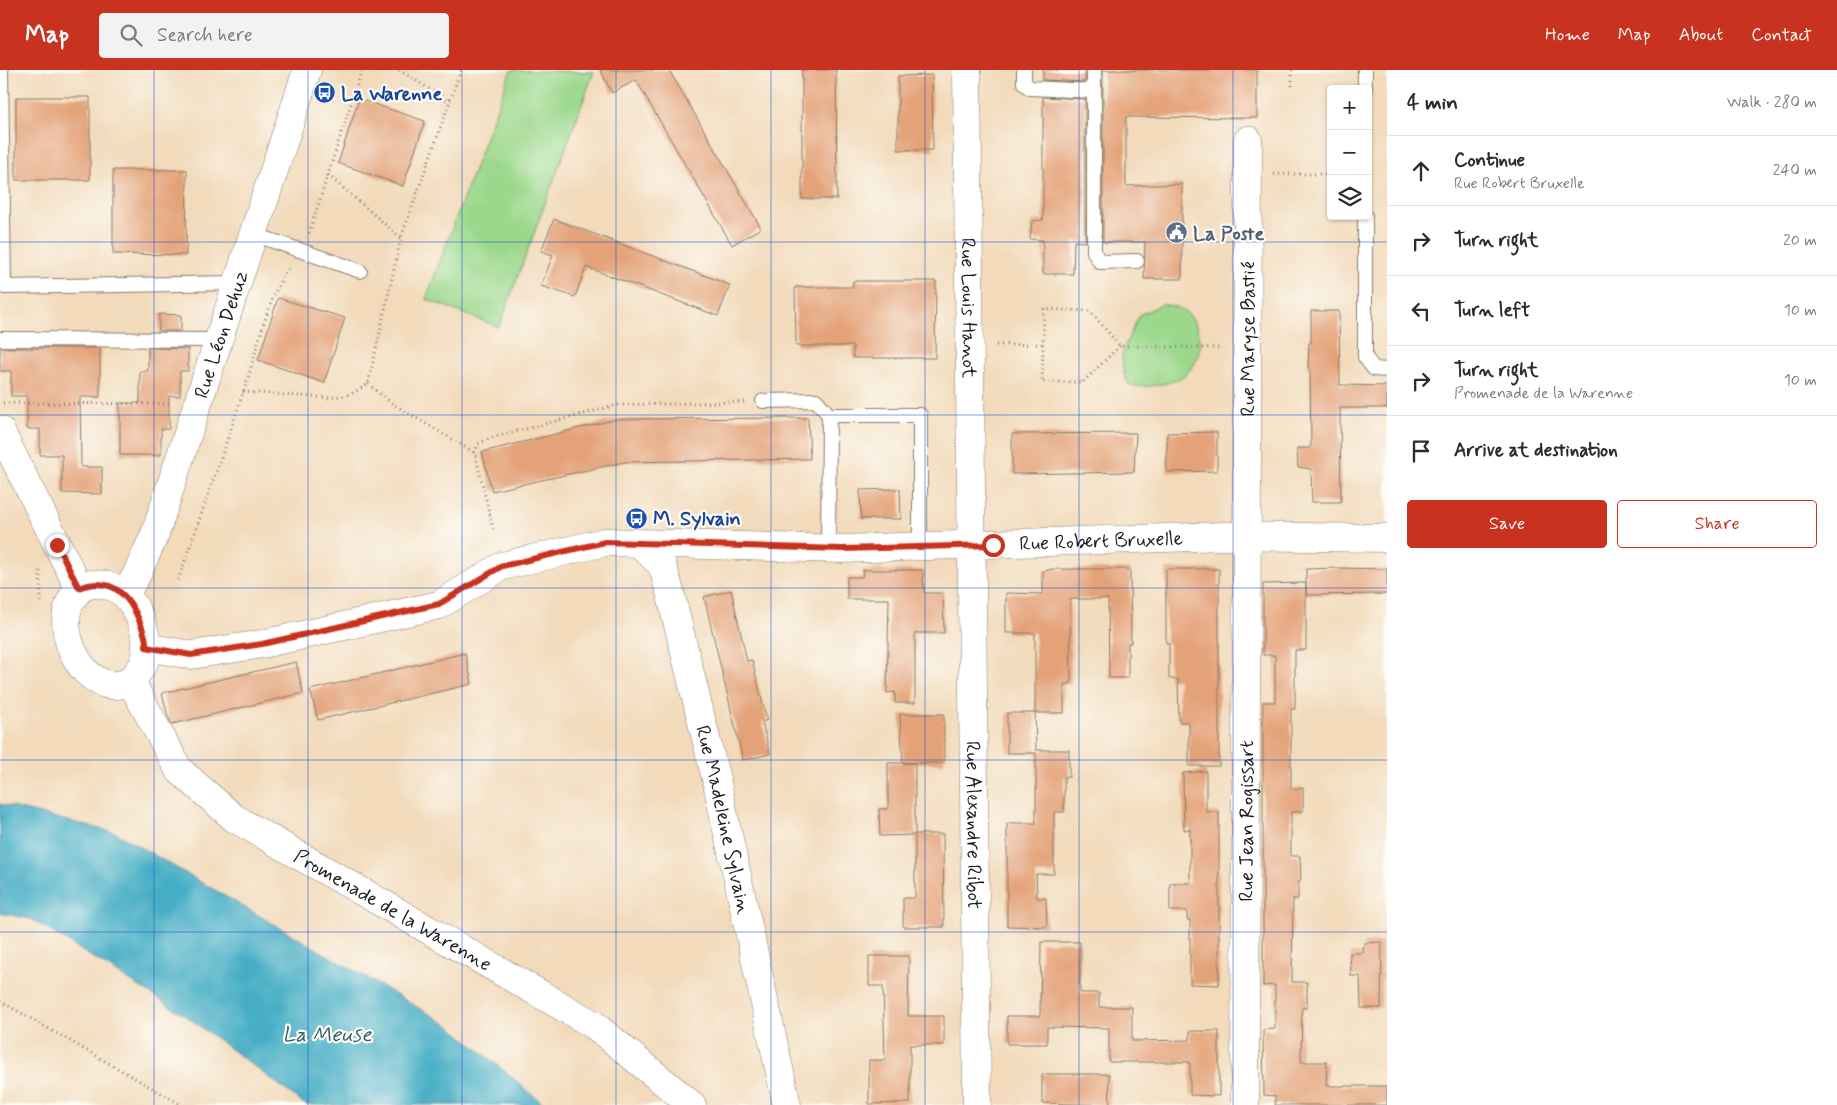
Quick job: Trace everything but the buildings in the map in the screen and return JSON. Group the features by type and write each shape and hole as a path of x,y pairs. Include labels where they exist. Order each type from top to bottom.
{"street":[{"name":"Rue Léon Dehuz","path":"124,594 135,578 155,534 308,70"},
{"name":"Rue Louis Hanot","path":"967,70 971,545"},
{"name":"Rue Maryse Bastié","path":"1247,537 1248,140"},
{"path":"0,430 79,588"},
{"name":"Rue Robert Bruxelle","path":"146,647 191,655 262,644 439,604 502,566 605,542 828,549 920,548 1247,537 1387,538"},
{"name":"Rue Jean Rogissart","path":"1245,1105 1247,537"},
{"name":"Rue Madeleine Sylvain","path":"641,544 662,565 669,588 716,779 787,1105"},
{"name":"Rue Alexandre Ribot","path":"971,545 977,1105"},
{"path":"90,584 108,585 124,594 137,614 147,640 145,664 130,680 111,685 93,678 77,660 68,639 66,609 79,588 90,584"},
{"name":"Promenade de la Warenne","path":"130,680 179,770 234,818 594,1025 692,1105"}],"lane":[{"path":"1,70 4,287 237,283"},
{"path":"1024,70 1024,82 1030,88 1094,91"},
{"path":"1094,70 1094,252 1100,262 1137,261"},
{"path":"1365,70 1365,85"},
{"path":"1366,220 1365,356 1374,369 1387,370"},
{"path":"253,234 360,271"},
{"path":"0,339 219,340"},
{"path":"763,401 816,400 829,415 828,549"},
{"path":"829,415 920,415 920,548"}],"path":[{"path":"178,580 282,276 303,251 362,70"},
{"path":"399,70 450,102"},
{"path":"1292,70 1292,88"},
{"path":"1248,174 1327,174"},
{"path":"328,175 401,238"},
{"path":"1120,346 1090,311 1044,309 1042,382 1083,382 1120,346 1222,348"},
{"path":"989,345 1043,344"},
{"path":"368,384 393,404 475,453"},
{"path":"493,530 475,453 478,444 488,439 617,405 763,401"},
{"path":"0,403 199,404"},
{"path":"0,1001 182,1105"}],"green space":[{"path":"511,70 594,72 499,327 426,299"},
{"path":"1163,304 1183,310 1192,318 1199,335 1199,353 1190,370 1171,382 1150,386 1130,386 1124,375 1122,355 1127,341 1139,315"}],"water":[{"name":"La Meuse","path":"0,804 116,833 450,1026 545,1105 306,1105 186,1016 31,919 0,913"}],"place":[{"name":"La Warenne","path":"325,93"},
{"name":"La Poste","path":"1177,233"},
{"name":"M. Sylvain","path":"637,518"}],"route":[{"path":"57,545 79,588 90,584 108,585 124,594 137,614 147,640 146,647 170,653 191,655 262,644 439,604 502,566 605,542 842,549 993,545"}]}
